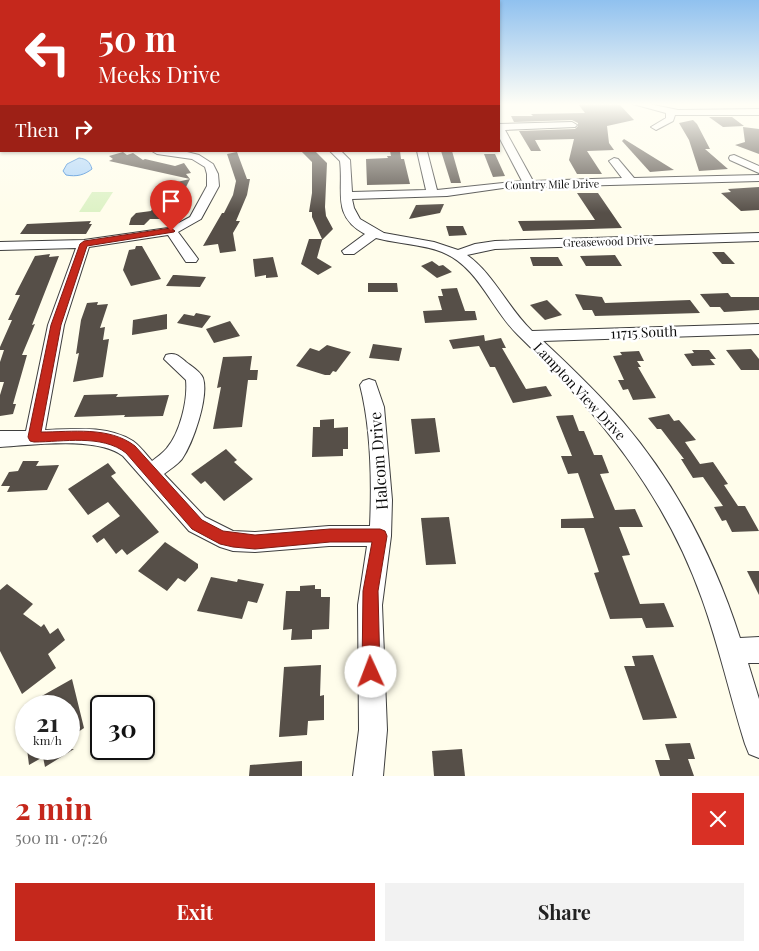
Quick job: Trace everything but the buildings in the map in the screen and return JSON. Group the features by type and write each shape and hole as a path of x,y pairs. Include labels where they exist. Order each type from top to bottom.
{"street":[{"path":"506,140 529,184"},
{"path":"0,246 84,244 171,231 195,219 212,190 213,179 209,165 200,158 163,152"},
{"name":"Lampton View Drive","path":"336,152 345,160 347,208 356,222 388,238 436,246 458,254 477,270 500,306 605,414 650,473 694,552 714,598 759,744"},
{"path":"422,152 432,194"},
{"path":"734,158 759,170"},
{"path":"614,161 631,182"},
{"name":"Country Mile Drive","path":"346,196 432,194 456,192 492,185 759,178"},
{"path":"171,231 191,259"},
{"path":"349,251 375,233"},
{"name":"Greasewood Drive","path":"458,254 474,248 495,244 759,237"},
{"path":"34,437 56,325 84,244"},
{"name":"11715 South","path":"529,336 759,328"},
{"path":"151,472 168,460 180,446 195,392 194,378 172,359"},
{"name":"Halcom Drive","path":"368,776 373,730 370,605 380,536 382,500 375,407 369,384"},
{"path":"0,439 88,436 122,443 151,472 197,524 220,537 233,541 255,542 330,536 380,536"},
{"path":"731,651 759,650"}],"green space":[{"path":"92,192 113,192 100,212 79,212"}],"water":[{"path":"79,158 88,161 92,169 80,175 66,175 63,171 67,164"}],"route":[{"path":"171,231 84,244 74,268 56,325 34,437 88,436 102,437 122,443 197,524 207,531 233,541 267,542 330,536 380,536 370,591 371,672"}]}
